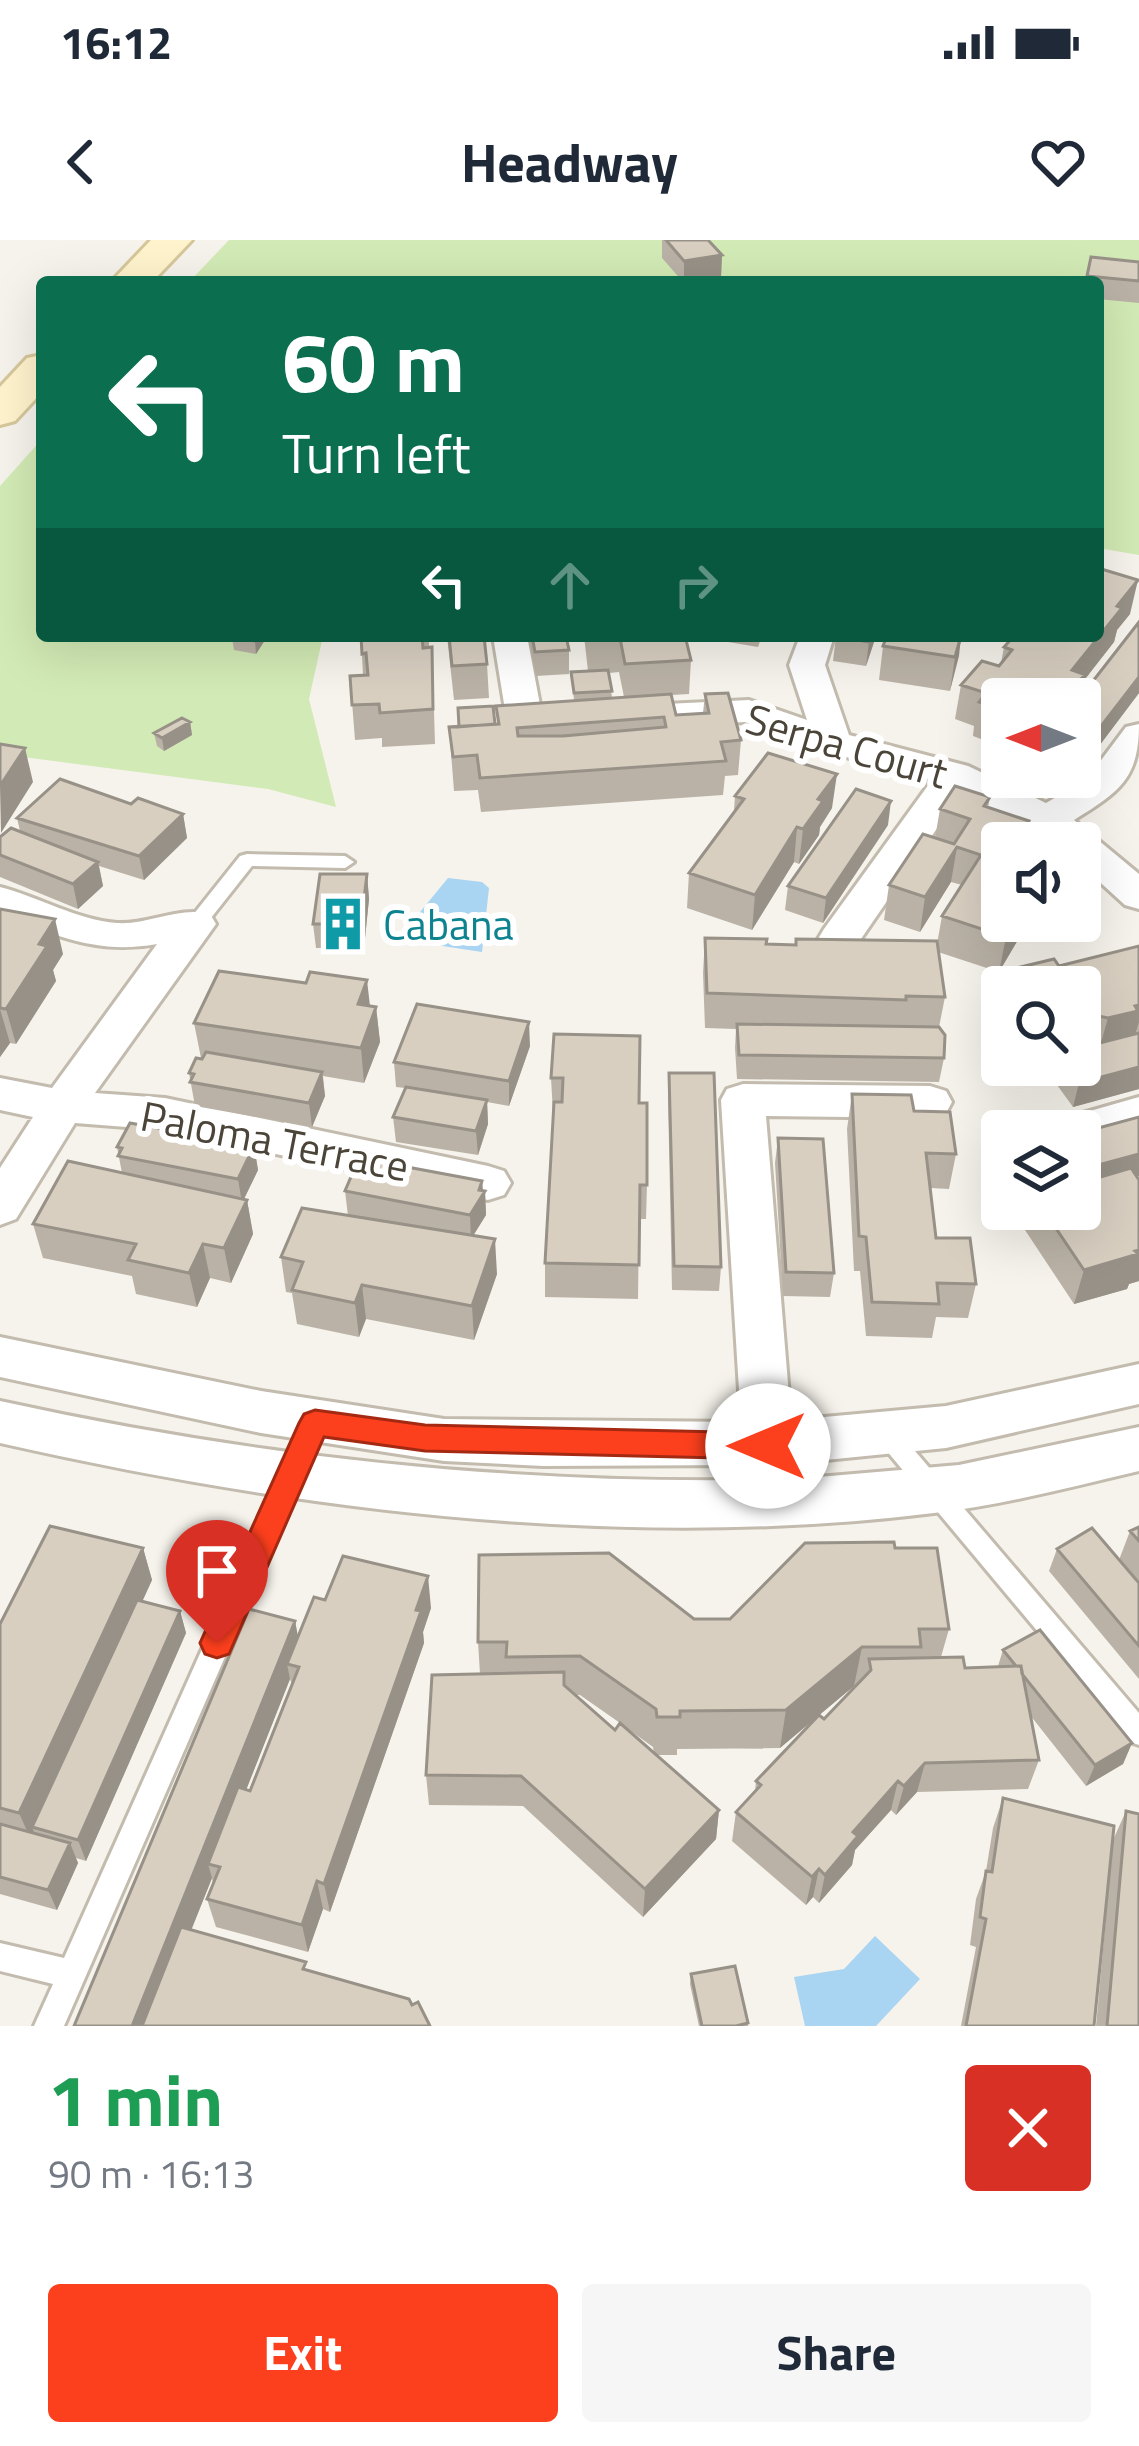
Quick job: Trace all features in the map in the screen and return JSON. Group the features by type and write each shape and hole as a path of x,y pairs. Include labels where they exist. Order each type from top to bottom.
{"main road":[{"path":"136,276 172,240"}],"street":[{"name":"Serpa Court","path":"511,642 526,722 749,711 832,742 955,774 1045,822"},
{"path":"816,642 806,665 832,742"},
{"path":"1077,822 1139,735"},
{"path":"839,939 955,774"},
{"name":"Serpa Court","path":"1101,863 1139,896"},
{"path":"0,900 86,931 121,937 196,924"},
{"path":"0,1207 62,1106 150,979 196,924"},
{"name":"Paloma Terrace","path":"0,1094 62,1106 166,1114 488,1183"},
{"path":"772,1503 743,1100 930,1102"},
{"path":"1101,1124 1139,1113"},
{"path":"0,1357 315,1423 447,1439 768,1446 890,1437 1139,1384"},
{"path":"0,1422 141,1455 290,1478 453,1495 589,1502 772,1503 936,1491 1139,1449"}],"lane":[{"path":"196,924 247,860 345,862"},
{"path":"50,2026 315,1423"},
{"path":"890,1437 1139,1732"},
{"path":"0,1958 70,1974"}],"green space":[{"path":"229,240 1139,240 1139,555 1104,549 1104,276 195,276"},
{"path":"36,446 36,642 322,642 309,699 336,807 268,789 0,754 0,486"}],"water":[{"path":"448,878 482,882 489,888 482,952 403,940 402,934"},
{"path":"875,1936 920,1979 876,2026 805,2026 794,1977 844,1969"}],"building":[{"path":"666,240 708,240 722,255 684,261"},
{"path":"1091,257 1139,262 1139,281 1087,276"},
{"path":"1104,570 1138,580 1117,606 1122,608 1104,630"},
{"path":"1139,622 1139,677 1101,726 1101,678 1095,678"},
{"path":"361,642 422,642 423,648 432,647 433,709 380,713 379,704 352,705 350,676 368,675 366,653 362,654"},
{"path":"450,642 485,642 487,664 452,666"},
{"path":"533,642 567,642 569,650 535,652"},
{"path":"621,642 686,642 691,660 625,664"},
{"path":"885,642 959,642 955,657 883,646"},
{"path":"1009,642 1095,642 1072,670 1086,675 1082,678 981,678 981,691 961,685 982,661 999,666 1012,650 1004,647"},
{"path":"608,670 612,691 574,693 571,672"},
{"path":"728,693 741,740 721,742 726,761 480,778 477,755 453,757 449,727 499,724 496,706 671,694 676,715 709,713 705,694","holes":["664,717 666,727 563,736 518,736 517,728"]},
{"path":"493,706 495,724 459,727 458,708"},
{"path":"182,718 190,722 162,738 154,733"},
{"path":"0,744 25,748 0,786"},
{"path":"768,753 837,774 818,799 823,801 803,829 797,827 755,895 689,873 744,799 735,796"},
{"path":"60,779 131,804 138,798 183,814 139,856 17,818"},
{"path":"955,786 989,798 984,806 1029,821 981,822 981,855 957,847 925,897 889,885 923,834 954,844 970,819 940,809"},
{"path":"856,789 891,801 826,898 788,886"},
{"path":"11,828 98,862 73,884 0,855 0,837"},
{"path":"981,855 981,929 942,916"},
{"path":"320,874 367,874 361,924 313,924"},
{"path":"0,909 55,919 39,944 47,946 6,1009 0,1008"},
{"path":"705,938 767,939 766,944 796,945 796,939 937,941 945,997 906,996 906,1000 707,993"},
{"path":"1139,946 1138,1011 1101,1017 1101,966 1059,966"},
{"path":"1054,959 1059,966 1025,966"},
{"path":"219,971 306,983 310,972 367,980 358,1004 376,1007 361,1048 194,1023"},
{"path":"417,1004 529,1022 509,1081 394,1062"},
{"path":"737,1024 939,1027 945,1035 944,1058 739,1055"},
{"path":"1139,1033 1139,1067 1101,1077 1101,1043"},
{"path":"554,1034 640,1036 639,1103 647,1103 647,1185 640,1185 639,1265 545,1263 554,1102 562,1102 563,1078 551,1078"},
{"path":"206,1052 322,1072 309,1103 190,1082 196,1058 202,1059"},
{"path":"669,1073 714,1073 721,1267 674,1266"},
{"path":"406,1087 487,1100 476,1131 393,1117"},
{"path":"852,1094 911,1095 914,1111 950,1112 956,1154 926,1153 936,1238 970,1238 976,1284 937,1283 939,1304 872,1302 866,1237 859,1236"},
{"path":"1139,1117 1139,1154 1101,1164 1101,1127"},
{"path":"130,1123 254,1146 238,1179 118,1156 122,1148 117,1147"},
{"path":"778,1138 823,1139 834,1273 786,1272"},
{"path":"359,1158 482,1181 479,1190 485,1191 470,1215 345,1191"},
{"path":"68,1161 247,1200 224,1248 203,1244 189,1273 128,1260 136,1244 33,1224"},
{"path":"1131,1168 1139,1180 1139,1250 1084,1270 1057,1230 1101,1230 1101,1177"},
{"path":"302,1208 495,1239 472,1306 362,1285 355,1303 292,1290 303,1262 281,1257"},
{"path":"50,1526 143,1548 19,1813 0,1808 0,1624"},
{"path":"1092,1528 1139,1583 1139,1646 1057,1549"},
{"path":"894,1542 895,1548 937,1548 949,1629 919,1629 921,1647 862,1647 786,1710 680,1711 680,1717 657,1717 656,1709 580,1656 506,1657 507,1642 478,1642 479,1555 609,1553 694,1619 730,1619 805,1543"},
{"path":"343,1556 428,1576 416,1610 421,1611 324,1884 317,1881 302,1925 207,1899 220,1867 208,1864 238,1787 250,1791 299,1667 287,1664 314,1597 325,1600"},
{"path":"137,1600 180,1611 78,1840 32,1827"},
{"path":"249,1609 295,1621 132,2026 74,2026"},
{"path":"1040,1630 1132,1743 1095,1765 1022,1674 1021,1666 1003,1650"},
{"path":"963,1657 965,1668 1021,1666 1039,1760 925,1763 904,1786 898,1781 853,1832 858,1836 825,1875 819,1869 812,1877 736,1812 761,1785 756,1781 819,1715 824,1719 871,1670 869,1659"},
{"path":"564,1672 564,1685 615,1730 620,1723 719,1810 645,1889 521,1776 426,1775 432,1675"},
{"path":"1003,1798 1114,1826 1094,2026 966,2026 986,1919 980,1917 986,1871 992,1872"},
{"path":"1126,1811 1139,1814 1139,2026 1107,2026"},
{"path":"0,1824 70,1843 48,1890 0,1877"},
{"path":"181,1927 306,1962 303,1969 409,1999 412,2005 418,2002 430,2026 142,2026"},
{"path":"735,1966 748,2023 702,2026 691,1974"}],"place":[{"name":"Cabana","path":"343,924"}],"route":[{"path":"217,1643 315,1423 425,1438 768,1446"}]}
